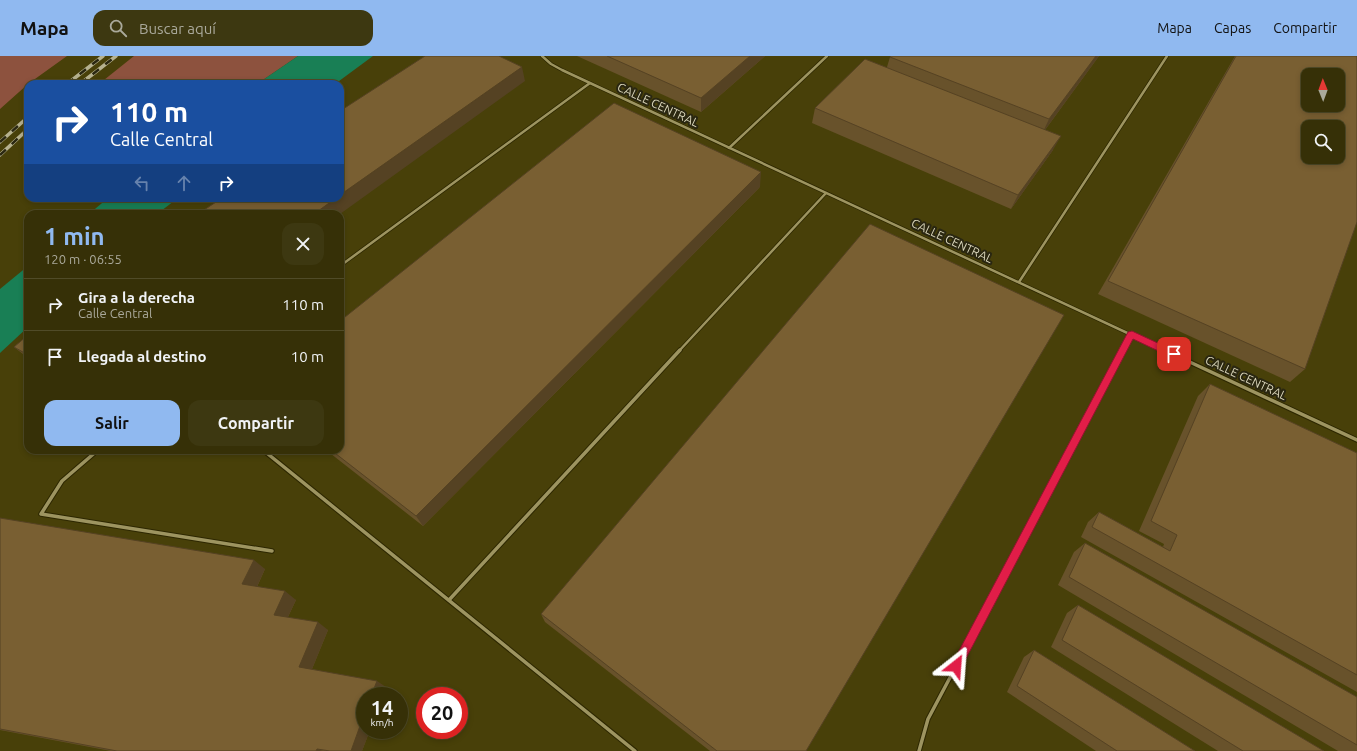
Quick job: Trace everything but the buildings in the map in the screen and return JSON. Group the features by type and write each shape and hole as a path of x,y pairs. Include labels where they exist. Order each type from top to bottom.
{"lane":[{"name":"CALLE CENTRAL","path":"542,56 551,64 590,83 1357,440"},
{"path":"729,148 827,56"},
{"path":"1019,282 1167,56"},
{"path":"344,263 590,83"},
{"path":"449,600 826,193"},
{"path":"919,751 928,719 1132,335"},
{"path":"93,454 62,481 41,514 272,551"},
{"path":"268,454 635,751"}],"shaded area":[{"path":"0,56 67,56 34,80 24,80 24,88 0,109"},
{"path":"134,56 298,56 263,80 104,80"},
{"path":"298,56 373,56 340,80 263,80"},
{"path":"103,202 173,202 162,210 94,210"},
{"path":"24,269 24,331 0,353 0,289"}],"railway":[{"path":"72,80 103,56"},
{"path":"85,80 116,56"},
{"path":"0,142 24,121"},
{"path":"0,155 24,133"}],"route":[{"path":"956,666 1132,335 1174,354"}]}
